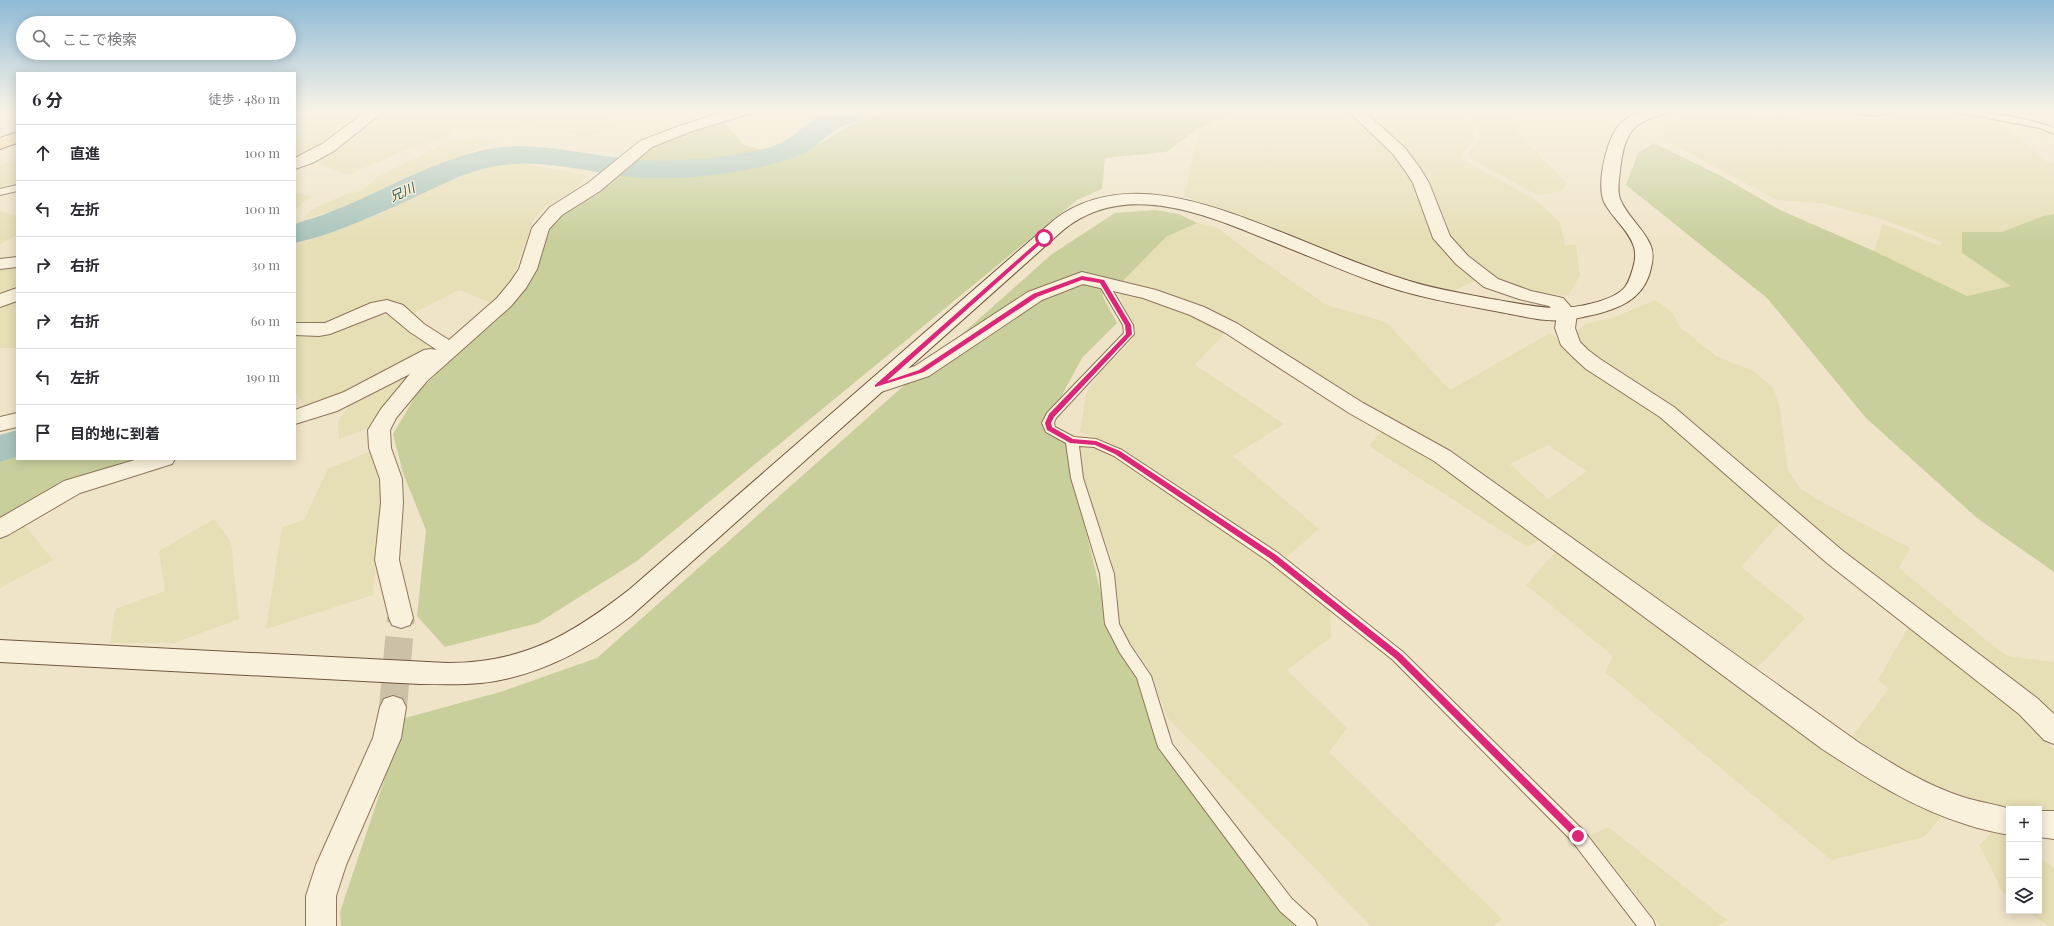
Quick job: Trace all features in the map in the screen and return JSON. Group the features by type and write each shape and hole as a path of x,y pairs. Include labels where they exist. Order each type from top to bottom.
{"street":[{"path":"296,164 318,153"},
{"path":"401,618 387,560 392,503 390,479 380,448 378,430 388,414 420,376 504,302 520,284 528,269 541,228 548,219 556,211 594,187 633,153"},
{"path":"1401,153 1421,183 1442,238 1462,260 1491,283 1526,295 1556,302 1567,314"},
{"path":"0,652 420,673 490,671 532,660 568,646 604,625 645,591 878,386 1059,224 1077,213 1097,206 1136,199 1173,201 1196,206 1407,286 1444,296 1509,308 1567,314 1586,311 1628,295 1642,275 1644,249 1631,225 1611,198 1611,174 1614,153"},
{"path":"0,264 16,262"},
{"path":"878,386 922,371 1035,296 1082,278 1102,281 1181,304 1214,318 1356,408 1442,456 1832,740 1867,763 1923,794 1965,811 2006,821"},
{"path":"0,301 16,294"},
{"path":"296,329 319,330 330,328 378,307 387,306 396,309 417,328 449,349"},
{"path":"1567,314 1565,328 1572,345 1580,354 1667,412 1834,557 2028,706 2054,732"},
{"path":"296,417 330,406 408,368 420,359 449,349"},
{"path":"0,424 16,420"},
{"path":"0,529 47,500 72,487 161,460"},
{"path":"321,926 321,896 331,865 387,738 393,707"},
{"path":"2042,824 2054,825"}],"lane":[{"path":"0,192 16,188"},
{"path":"1102,281 1128,325 1129,334 1051,416 1048,423 1050,429 1072,441 1096,443 1118,452 1273,557 1398,656 1578,836 1647,926"},
{"path":"1072,441 1077,478 1107,574 1112,624 1125,649 1144,676 1165,747 1286,905 1309,926"}],"shaded area":[{"path":"296,153 310,153 296,160"},
{"path":"322,153 398,153 347,175 312,160"},
{"path":"425,153 469,153 358,205 303,219 311,210 346,194 362,191 377,177"},
{"path":"1194,153 1393,153 1476,280 1454,291 1411,281 1184,196"},
{"path":"1404,153 1463,153 1460,158 1534,199 1560,222 1565,245 1576,245 1580,276 1568,295 1539,294 1518,288 1488,276 1450,238 1446,221 1422,171"},
{"path":"1468,153 1537,153 1566,183 1562,191 1537,195 1472,160"},
{"path":"1690,153 2037,153 2049,163 2054,163 2054,214 2043,216 2002,232 1962,232 1963,254 2012,286 1967,296 1874,251 1883,224 1940,246 1942,242 1882,219 1820,203 1777,200"},
{"path":"16,158 16,185 0,189 0,165"},
{"path":"503,162 525,164 588,176 575,189 546,206 533,221 512,280 491,303 459,290 412,314 401,305 334,323 296,326 296,245 385,212 442,181 482,166"},
{"path":"296,193 312,196 296,208"},
{"path":"0,211 16,216 16,236 0,244"},
{"path":"1197,223 1216,227 1259,259 1327,305 1386,322 1450,390 1550,333 1591,368 1662,415 1782,521 1741,567 1805,618 1754,671 1410,431 1321,378 1122,282 1166,237","holes":["1548,445 1587,471 1548,499 1510,464"]},
{"path":"16,264 16,289 0,296 0,267"},
{"path":"1123,292 1187,311 1226,332 1195,365 1284,424 1233,456 1319,529 1287,557 1113,444 1080,432 1086,394 1100,372 1130,343 1136,331 1119,294"},
{"path":"1656,300 1671,311 1680,327 1716,356 1755,372 1774,389 1780,409 1788,471 1801,489 1829,506 1910,548 1899,568 1986,640 2008,656 2054,662 2054,721 1585,351 1576,339 1577,331 1585,324 1612,318"},
{"path":"16,301 16,348 0,348 0,309"},
{"path":"390,311 431,348 336,401 306,408 296,396 296,332 376,312"},
{"path":"414,370 371,427 339,439 338,422 353,399"},
{"path":"1383,430 1435,460 1545,537 1527,547 1369,446"},
{"path":"1079,445 1108,452 1267,557 1330,608 1331,638 1287,670 1347,728 1329,752 1502,919 1494,926 1371,926 1167,717 1150,671 1118,625 1111,556 1081,479"},
{"path":"374,450 381,502 373,595 266,629 282,527 304,520 328,469"},
{"path":"214,519 231,542 239,619 174,643 110,643 115,609 165,591 159,551"},
{"path":"22,522 53,560 0,588 0,536"},
{"path":"1557,550 1851,771 1945,812 1924,837 1831,860 1605,672 1613,656 1526,585"},
{"path":"1911,622 2032,722 2054,750 2054,815 2042,814 2042,806 2006,806 2006,808 1936,791 1847,743 1889,689 1878,680"},
{"path":"1608,827 1727,920 1718,926 1660,926 1589,836"},
{"path":"1995,830 2006,837 2006,895 2003,893 1979,845"},
{"path":"2042,860 2054,868 2054,926 2048,926 2032,914 2042,914"}],"green space":[{"path":"644,153 773,153 787,157 796,153 1154,153 1105,158 1102,189 1077,200 637,561 538,623 445,647 417,616 426,530 403,473 393,434 418,392 518,296 545,236 560,213"},
{"path":"1638,153 1675,153 1723,177 1780,210 1874,251 1967,296 2011,286 1962,253 1962,232 2002,232 2043,216 2054,214 2054,572 1977,518 1866,418 1767,298 1626,185"},
{"path":"1156,210 1179,214 1197,223 1166,237 1122,282 1102,295 1117,323 1082,358 1057,404 1043,422 1045,433 1067,441 1073,477 1109,627 1139,678 1166,755 1299,926 341,926 340,912 405,718 500,692 597,658 1052,254 1115,213"},
{"path":"16,457 16,460 140,460 0,523 0,462"}],"waterway":[{"name":"兄川","path":"296,234 346,217 443,173 486,159 514,155 578,160 643,169 691,168 719,165 754,159 775,153"},
{"name":"兄川","path":"0,449 16,443"}],"tunnel":[{"path":"393,707 401,618"}],"route":[{"path":"1044,238 878,386 922,371 1035,296 1082,278 1102,281 1128,325 1129,334 1051,416 1048,423 1050,429 1072,441 1096,443 1118,452 1273,557 1398,656 1578,836"}]}
